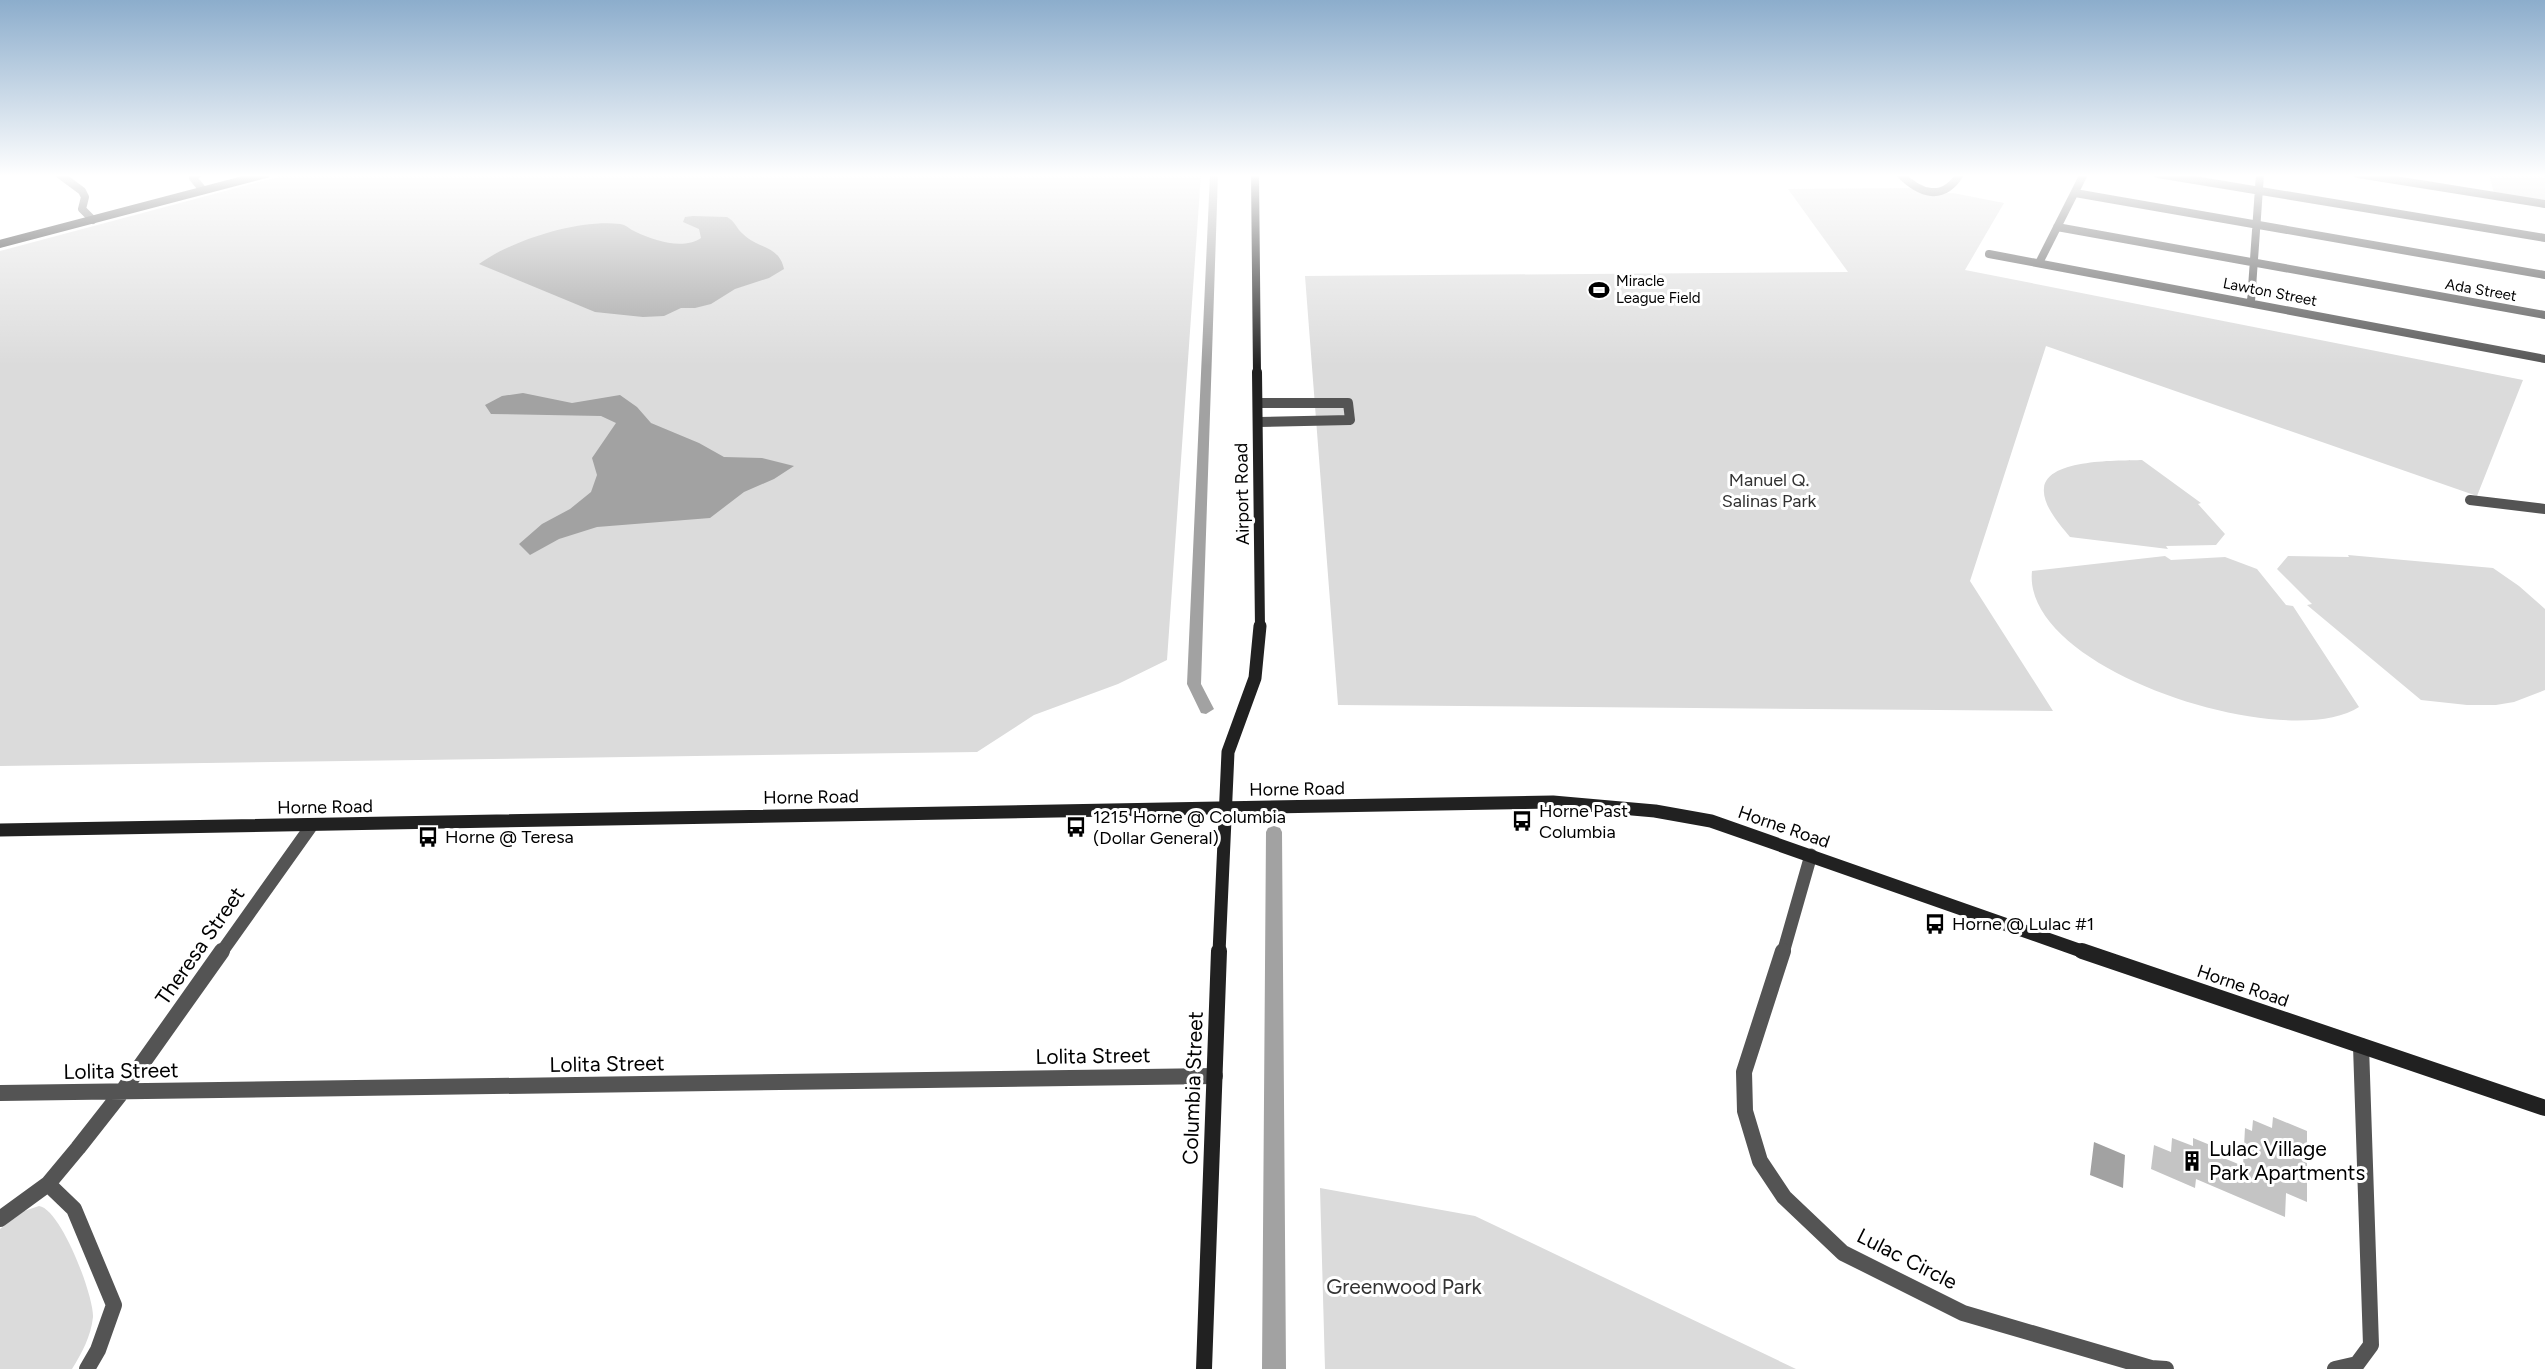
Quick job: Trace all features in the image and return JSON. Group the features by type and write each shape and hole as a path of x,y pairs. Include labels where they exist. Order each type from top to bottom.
{"main road":[{"path":"0,244 24,238"},
{"name":"Airport Road","path":"1224,808 1228,752 1256,678 1260,639 1256,238"},
{"name":"Horne Road","path":"0,830 1553,802 1608,805 1711,821 1972,914 2545,1108"},
{"name":"Columbia Street","path":"1204,1369 1224,808"}],"street":[{"path":"2039,263 2052,238"},
{"name":"Ada Street","path":"2119,238 2545,315"},
{"path":"2251,302 2256,238"},
{"path":"2331,238 2545,275"},
{"name":"Lawton Street","path":"1989,254 2545,358"},
{"path":"1258,404 1348,403 1350,420 1258,422"},
{"path":"2470,500 2545,509"},
{"name":"Theresa Street","path":"0,1219 48,1184 122,1092 312,825"},
{"name":"Lulac Circle","path":"1811,855 1789,933 1744,1072 1745,1111 1760,1161 1784,1197 1843,1253 1963,1313 2151,1368 2166,1369"},
{"path":"2335,1369 2357,1364 2371,1345 2361,1046"},
{"name":"Lolita Street","path":"0,1094 1215,1076"},
{"path":"48,1184 74,1209 114,1305 98,1350 87,1369"}],"green space":[{"path":"49,238 1197,238 1167,660 1118,684 1034,715 977,752 0,766 0,251"},
{"name":"Manuel Q. Salinas Park","path":"1823,238 1984,238 1965,270 2523,380 2477,496 2046,346 1970,581 2053,711 1338,705 1305,276 1848,272"},
{"path":"2142,460 2201,503 2198,504 2225,534 2216,545 2166,546 2168,549 2070,537 2061,527 2052,514 2044,494 2048,478 2058,471 2086,463"},
{"path":"2348,555 2493,568 2519,586 2545,609 2545,690 2514,702 2496,705 2467,705 2421,700 2307,605 2312,604 2277,569 2288,556 2349,557"},
{"path":"2165,556 2171,560 2225,557 2257,569 2286,605 2293,606 2359,707 2324,719 2276,720 2221,711 2165,694 2112,670 2068,641 2040,607 2032,571"},
{"name":"Greenwood Park","path":"1320,1188 1475,1216 1796,1369 1325,1369"},
{"path":"39,1206 48,1211 57,1222 75,1255 92,1306 92,1324 86,1344 72,1369 0,1369 0,1229 24,1211"}],"shaded area":[{"path":"531,238 652,238 678,244 694,242 701,238 748,238 773,251 784,269 769,278 735,289 711,304 695,308 681,308 664,316 643,317 595,312 479,264"},
{"path":"523,393 572,403 620,395 637,407 651,423 699,443 724,457 762,458 794,466 774,479 744,492 710,518 597,527 559,539 530,555 519,544 542,524 570,509 591,492 597,475 592,458 616,423 601,416 491,414 485,405 502,396"},
{"path":"2094,1142 2125,1155 2123,1188 2090,1175"}],"building":[{"name":"Lulac Village Park Apartments","path":"2273,1117 2307,1131 2307,1202 2286,1193 2285,1217 2196,1179 2195,1188 2151,1169 2154,1145 2171,1152 2172,1138 2193,1146 2193,1138 2215,1147 2214,1154 2243,1166 2245,1128 2252,1131 2253,1120 2272,1128"}],"waterway":[{"path":"1206,709 1194,684 1211,238"},
{"path":"1274,832 1274,1369"}],"place":[{"name":"Miracle League Field","path":"1599,290"},
{"name":"Horne Past Columbia","path":"1522,821"},
{"name":"1215 Horne @ Columbia (Dollar General)","path":"1076,827"},
{"name":"Horne @ Teresa","path":"428,837"},
{"name":"Horne @ Lulac #1","path":"1935,924"},
{"name":"Lulac Village Park Apartments","path":"2192,1161"}]}
